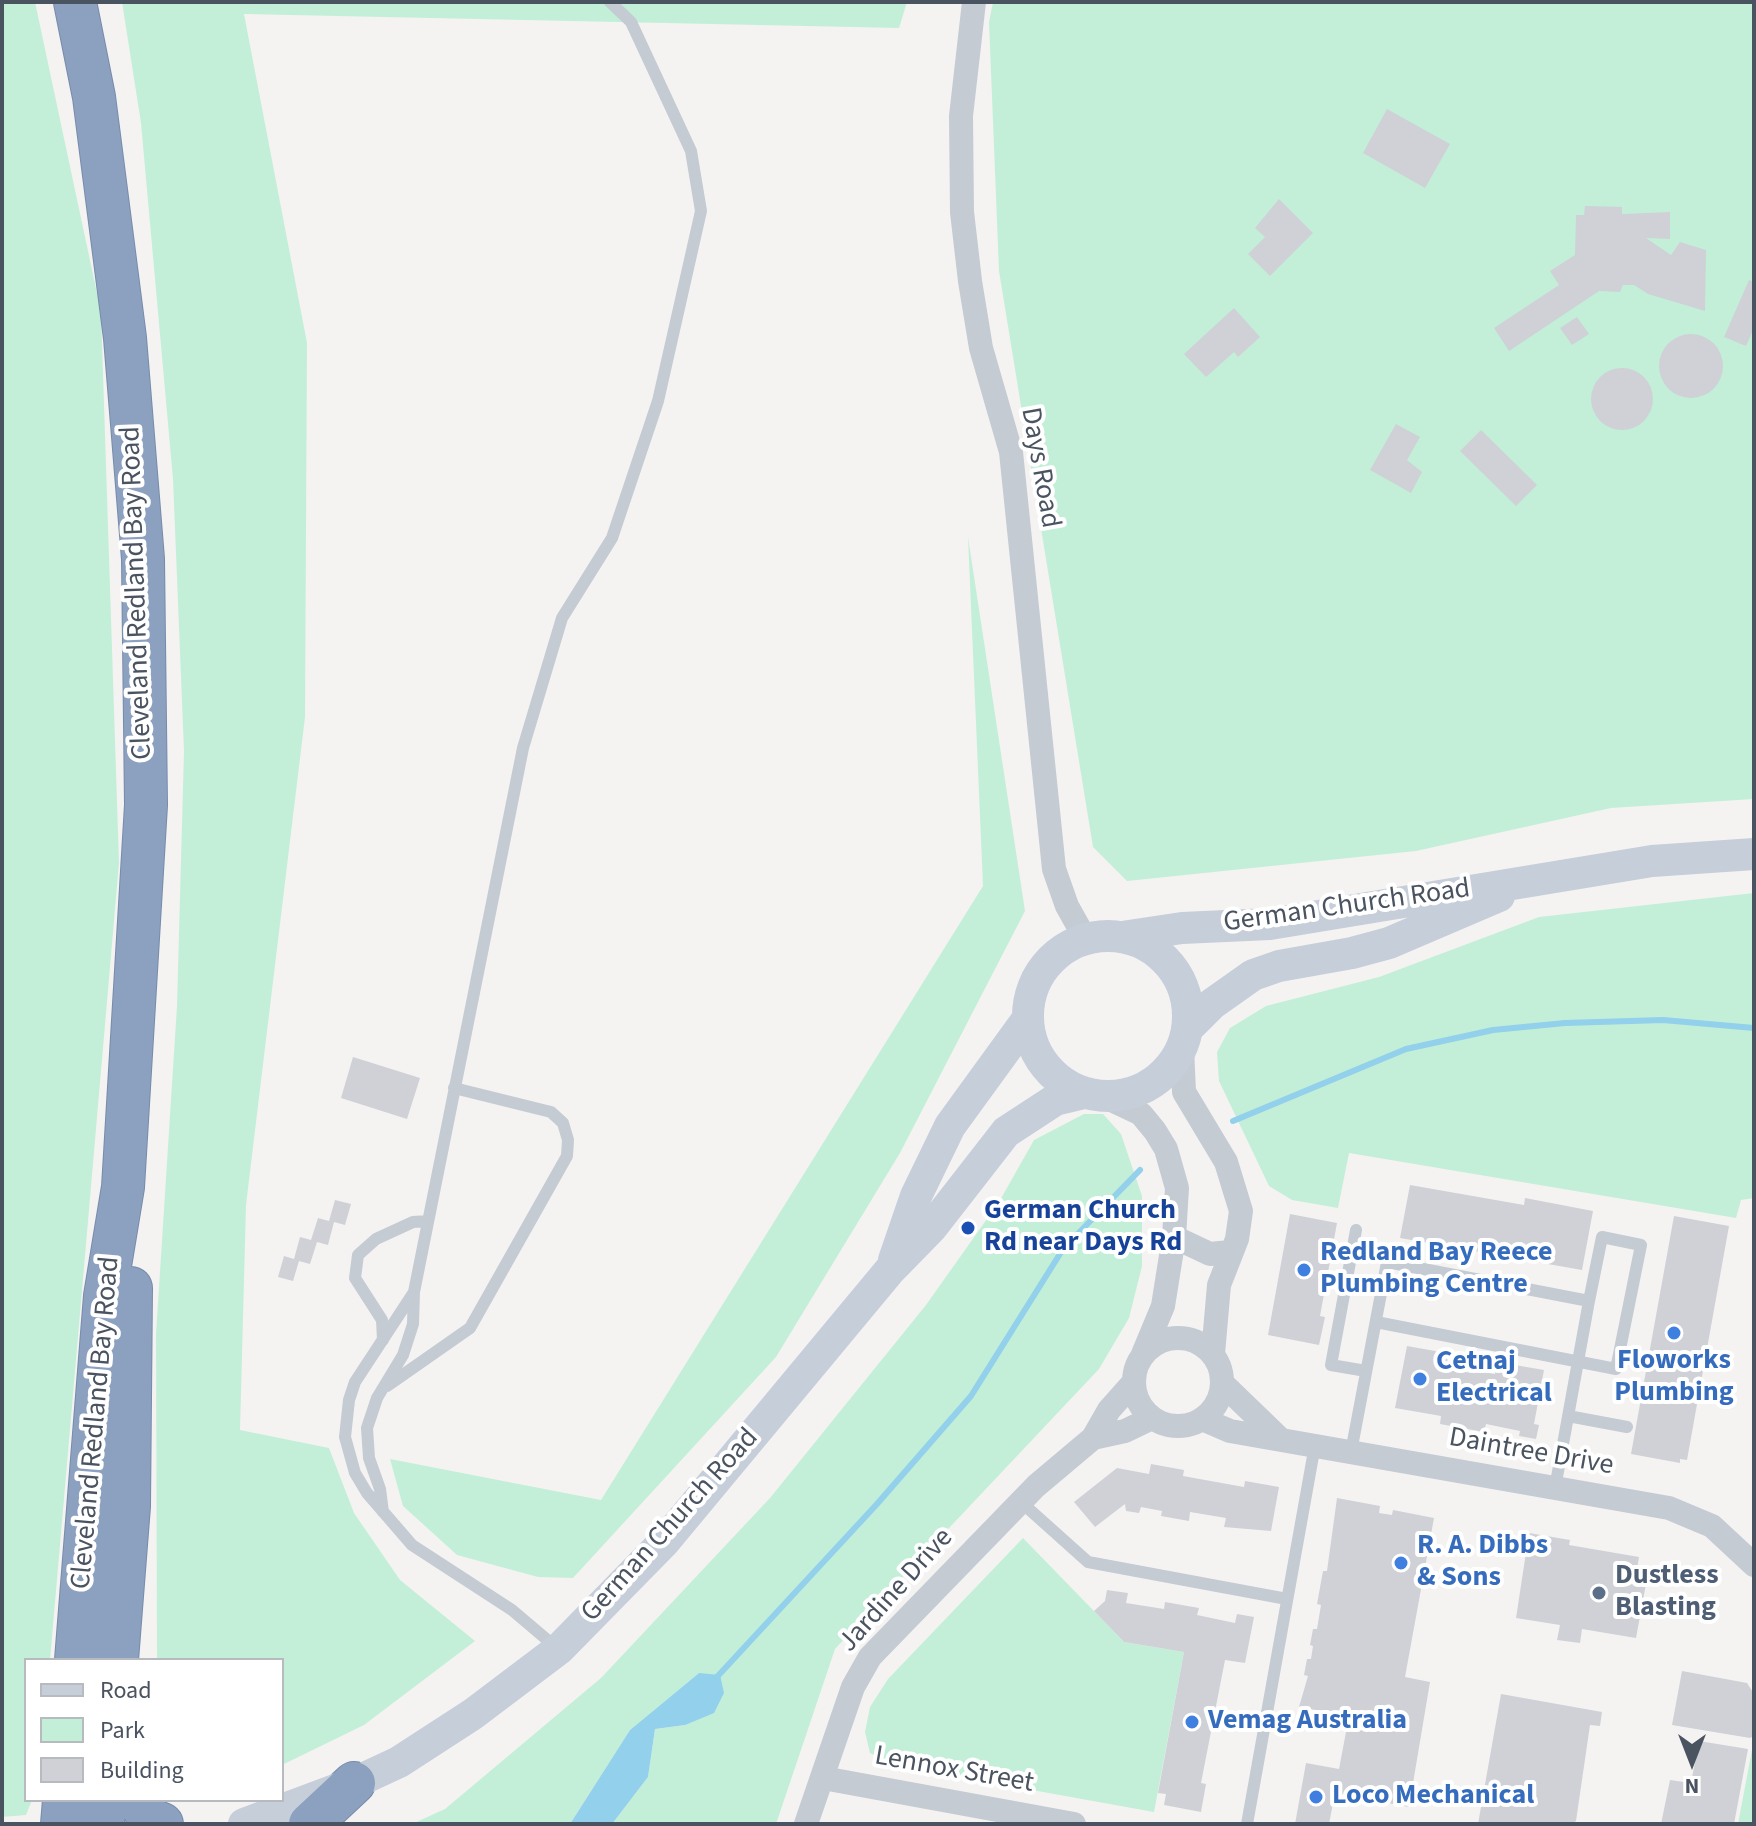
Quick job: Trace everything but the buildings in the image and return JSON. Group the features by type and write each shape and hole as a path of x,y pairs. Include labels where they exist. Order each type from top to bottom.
{"highway":[{"name":"Cleveland Redland Bay Road","path":"75,2 94,97 125,338 143,559 146,805 123,1187 105,1296 76,1658"},
{"name":"Cleveland Redland Bay Road","path":"117,1658 129,1506 132,1302 123,1187"},
{"path":"129,1506 129,1658"},
{"path":"310,1824 354,1783"},
{"path":"103,1824 105,1802"},
{"path":"138,1802 152,1820 162,1824"}],"street":[{"name":"Days Road","path":"974,2 961,116 962,212 970,281 981,348 1011,452 1054,869 1067,906 1086,940"},
{"name":"German Church Road","path":"1122,937 1182,928 1270,924 1423,896 1525,883 1652,861 1754,854"},
{"name":"German Church Road","path":"1185,1038 1212,1004 1253,975 1279,966 1389,943 1525,883"},
{"path":"1093,1438 1109,1410 1133,1383 1163,1306 1174,1237 1177,1188 1166,1149 1141,1114 1062,1082 1044,1065 1032,1044 1027,1020 1031,994 1043,970 1062,951 1086,940 1122,937 1145,946 1165,960 1180,980 1187,1004 1184,1092 1234,1181 1241,1211 1219,1285 1213,1354 1222,1373 1220,1398 1202,1419 1177,1426 1152,1418 1142,1409 1133,1383"},
{"name":"German Church Road","path":"890,1270 916,1196 950,1126 1027,1020"},
{"path":"1094,1095 1127,1094 1150,1085 1169,1069 1185,1038"},
{"name":"German Church Road","path":"244,1824 354,1783 399,1762 473,1714 559,1649 664,1542 890,1270 932,1227 1006,1132 1055,1100 1094,1095"},
{"path":"1174,1237 1210,1254 1230,1252"},
{"path":"1143,1354 1153,1345 1178,1337 1191,1339 1213,1354"},
{"path":"1223,1384 1280,1439"},
{"path":"1093,1438 1125,1431 1152,1418"},
{"name":"Daintree Drive","path":"1202,1419 1230,1431 1669,1508 1712,1526 1754,1565"},
{"name":"Jardine Drive","path":"806,1824 853,1687 870,1657 1021,1502 1093,1438"},
{"name":"Lennox Street","path":"823,1778 1074,1824"}],"lane":[{"path":"383,1512 367,1443 371,1414 409,1337 415,1313 414,1292 523,748 562,618 612,538 653,415 701,211 691,151 631,22 610,2"},
{"path":"383,1388 470,1328 567,1156 563,1123 551,1112 454,1088"},
{"path":"383,1340 382,1320 355,1278 358,1255 376,1239 413,1222 428,1221"},
{"path":"1356,1230 1331,1365 1366,1371"},
{"path":"1376,1322 1578,1361 1616,1369 1641,1245 1602,1237 1589,1301 1578,1361 1555,1488"},
{"path":"1351,1452 1387,1262 1589,1301"},
{"path":"1346,1281 1382,1288"},
{"path":"414,1292 355,1382 345,1421 355,1473 412,1545 512,1610 559,1649"},
{"path":"1568,1416 1627,1427"},
{"path":"1247,1824 1315,1445"},
{"path":"1021,1502 1088,1562 1287,1599"}],"green space":[{"path":"2,2 35,2 101,312 119,863 50,1658 24,1658 24,1802 31,1802 26,1815 2,1817"},
{"path":"122,2 907,2 899,28 244,14 307,343 305,717 246,1205 240,1430 329,1448 354,1513 400,1580 475,1641 364,1725 284,1764 284,1658 157,1658 156,1334 177,1006 184,751 173,479 141,123"},
{"path":"993,2 1754,2 1754,799 1611,808 1416,851 1127,881 1093,847 999,271 989,22"},
{"path":"968,537 1025,911 900,1153 776,1357 573,1578 538,1577 457,1555 403,1506 390,1459 601,1500 983,886"},
{"path":"1754,893 1754,1198 1741,1200 1736,1218 1349,1153 1338,1208 1292,1200 1269,1186 1219,1081 1217,1052 1230,1028 1266,1006 1379,977 1539,917"},
{"path":"1084,1114 1103,1114 1121,1134 1142,1196 1142,1266 1129,1318 1099,1369 835,1649 776,1824 612,1824 648,1777 655,1729 685,1725 699,1673 630,1730 570,1824 412,1824 445,1809 601,1678 770,1498 926,1305 999,1202 1034,1140"},
{"path":"1023,1538 1124,1642 1184,1652 1154,1812 893,1765 870,1753 865,1732 870,1707 888,1679"},
{"path":"1754,1739 1754,1824 1738,1824"}],"water":[{"path":"699,1673 720,1675 724,1693 714,1713 685,1725 655,1729 648,1777 612,1824 570,1824 630,1730"}],"waterway":[{"path":"1233,1121 1406,1049 1493,1030 1565,1023 1663,1020 1754,1028"},
{"path":"716,1678 877,1504 971,1396 1063,1249 1140,1170"}],"place":[{"name":"German Church Rd near Days Rd","path":"968,1228"},
{"name":"Redland Bay Reece Plumbing Centre","path":"1304,1270"},
{"name":"Floworks Plumbing","path":"1674,1333"},
{"name":"Cetnaj Electrical","path":"1420,1379"},
{"name":"R. A. Dibbs & Sons","path":"1401,1563"},
{"name":"Dustless Blasting","path":"1599,1593"},
{"name":"Vemag Australia","path":"1192,1722"},
{"name":"Loco Mechanical","path":"1316,1797"}]}
